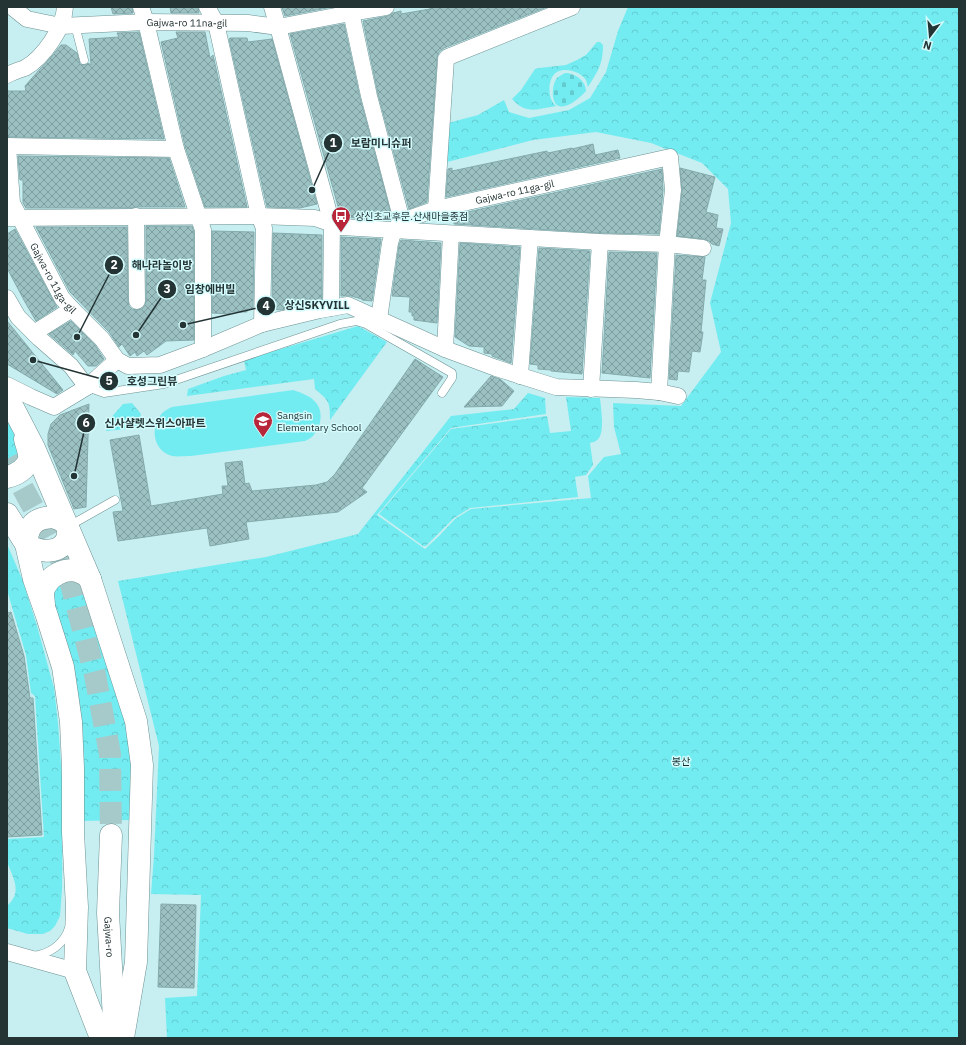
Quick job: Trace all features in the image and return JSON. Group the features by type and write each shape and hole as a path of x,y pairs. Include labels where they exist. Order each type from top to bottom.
{"main road":[{"path":"7,396 34,448 90,579 136,721 142,765 136,962 124,1038"},
{"path":"7,477 17,474 25,468 29,458 20,421"},
{"path":"7,514 26,544 34,579 63,667 71,722 73,768 73,833 77,907 75,971 101,1038"},
{"path":"26,544 31,525 44,518 61,520 68,526"},
{"path":"44,606 43,593 48,582 57,573 71,570 83,573 90,579"},
{"name":"Gajwa-ro","path":"111,835 108,913 115,1038"}],"street":[{"name":"Gajwa-ro 11na-gil","path":"12,7 27,19 68,25 143,14 216,23 248,23 278,27 350,10 386,7"},
{"path":"7,75 26,67 41,55 68,25 65,15 65,7"},
{"path":"207,7 216,23 259,216 264,228 262,324"},
{"path":"272,7 332,224 331,308"},
{"path":"398,226 436,209 446,59 572,7"},
{"path":"350,10 398,226 390,242 379,319"},
{"path":"143,14 176,149 203,230 203,349"},
{"name":"Gajwa-ro 11ga-gil","path":"122,363 102,339 62,298 28,235 14,218 8,146 176,149"},
{"name":"Gajwa-ro 11ga-gil","path":"436,209 670,157 673,190 667,244 659,392"},
{"path":"136,216 138,301"},
{"path":"14,218 136,216 259,216 315,218 341,227 398,226 451,234 667,244 703,248"},
{"path":"445,349 451,234"},
{"path":"520,376 530,238"},
{"path":"591,388 600,242"},
{"path":"7,298 18,317 71,366 88,387"},
{"path":"7,385 54,407 88,387 122,363 160,365 262,324 348,305 445,349 496,368 556,387 636,390 659,392 678,396"},
{"path":"34,333 72,309"},
{"path":"7,952 75,971"}],"lane":[{"path":"68,25 84,60"},
{"path":"88,387 104,393 164,384 340,324 356,320 366,324 452,373 452,378 442,393"},
{"path":"68,526 115,500"},
{"path":"24,957 42,955 54,949 62,942 68,932 77,907"}],"green space":[{"name":"봉산","path":"628,7 959,7 959,1038 167,1038 165,998 197,996 201,895 151,894 159,746 118,581 266,557 358,534 451,416 514,409 528,393 545,398 546,414 451,428 377,515 425,549 455,519 471,509 591,498 588,476 604,457 621,454 614,427 613,403 681,406 721,352 710,303 731,223 728,189 702,163 651,143 596,132 533,140 447,162 448,123 478,115 504,100 509,112 529,118 569,110 590,98 606,72 618,31"},
{"path":"597,42 600,42 603,45 601,62 588,87 584,77 573,71 565,70 554,74 550,82 549,90 552,102 556,106 532,110 522,107 512,99 521,90 535,69 566,65 586,55"},
{"path":"565,73 572,74 579,78 586,87 586,91 568,105 560,106 555,103 553,88 557,78"},
{"path":"358,326 387,342 330,420 330,409 328,402 315,389 314,379 187,396 188,389 246,370 244,360"},
{"path":"293,390 312,399 319,407 321,415 319,427 312,437 305,441 191,456 172,456 161,450 158,445 155,427 160,416 172,407"},
{"path":"566,397 600,398 602,428 598,439 590,443 593,465 586,475 575,477 578,497 470,508 454,518 426,546 423,546 379,514 451,429 547,416 550,433 571,431"},
{"path":"132,403 141,414 138,428 106,431 108,421 123,404"},
{"path":"7,408 19,432 18,463 7,469"},
{"path":"7,544 23,581 37,626 54,688 58,723 63,791 62,889 60,916 55,926 50,931 43,934 28,934 7,928 7,906 12,901 16,890 14,879 6,859 7,839 44,837 35,696 31,693 26,655 7,590"},
{"path":"63,580 80,582 132,736 130,820 82,821 48,592"}],"building":[{"path":"111,7 132,7 133,13 113,14"},
{"path":"170,7 198,7 199,13 171,13"},
{"path":"282,7 332,7 285,16"},
{"path":"430,7 547,7 444,48 439,52 437,58 427,202 409,209 378,94 363,21 388,16 401,11 401,14 430,9"},
{"path":"344,24 360,98 392,218 390,220 341,217 290,34"},
{"path":"139,32 164,139 7,137 7,91 26,91 25,86 61,45 66,45 77,53 80,64 85,65 88,63 91,65 89,39 119,37 117,33"},
{"path":"176,32 205,32 210,58 213,55 247,207 205,207 185,146 161,42 178,38"},
{"path":"230,38 247,38 248,42 272,39 317,204 300,208 267,207"},
{"path":"593,144 595,155 618,150 620,158 446,197 448,169 452,168 452,171 547,151 548,153"},
{"path":"18,156 169,158 185,207 26,208 23,203 23,180 20,180"},
{"path":"680,168 715,177 706,212 718,215 716,228 723,229 719,246 704,239 677,236 682,191"},
{"path":"662,169 663,190 659,234 600,233 454,224 454,215"},
{"path":"146,226 192,226 194,232 194,340 166,341 147,355 144,351 137,356 135,352 130,356 122,344 119,347 109,332 70,292 36,227 127,227 128,301 129,306 132,309 137,310 142,309 146,301"},
{"path":"15,229 57,307 36,321 7,268 7,234"},
{"path":"212,231 254,232 253,309 247,309 247,312 230,312 230,314 212,313"},
{"path":"273,233 322,235 322,300 303,304 290,304 290,308 281,310 272,309"},
{"path":"341,237 381,239 372,301 362,300 351,296 341,296"},
{"path":"401,240 441,243 437,323 414,320 412,312 409,312 410,297 392,296"},
{"path":"460,243 520,247 511,363 492,356 492,354 484,353 484,347 469,346 455,337"},
{"path":"539,248 590,251 582,374 538,369 538,365 530,364"},
{"path":"609,252 657,253 650,378 602,373"},
{"path":"676,255 705,257 702,280 706,280 701,332 703,332 700,352 692,351 689,372 678,371 677,380 669,379"},
{"path":"7,321 63,390 57,394 7,364"},
{"path":"71,321 95,345 104,359 96,366 88,366 75,351 73,355 49,334"},
{"path":"415,359 443,377 362,488 367,492 338,512 246,522 249,539 210,546 207,528 118,541 113,512 123,511 110,440 139,435 151,506 223,494 222,486 228,486 225,463 242,461 245,484 249,483 252,491 316,485 327,482 335,474"},
{"path":"491,376 500,379 514,391 502,406 464,407"},
{"path":"89,404 86,507 74,509 48,445 48,434 51,424 60,415"},
{"path":"11,612 24,656 30,698 33,698 42,835 7,837 7,613"},
{"path":"161,904 196,905 194,988 158,987"}],"tunnel":[{"path":"7,459 59,555 71,584 95,675 110,754 111,835"}],"place":[{"name":"보람미니슈퍼","path":"312,190"},
{"name":"상신초교후문.산새마을종점","path":"341,233"},
{"name":"상신SKYVILL","path":"183,325"},
{"name":"임창에버빌","path":"136,335"},
{"name":"해나라놀이방","path":"77,337"},
{"name":"호성그린뷰","path":"33,360"},
{"name":"Sangsin Elementary School","path":"263,438"},
{"name":"신사샬렛스위스아파트","path":"74,476"}]}
